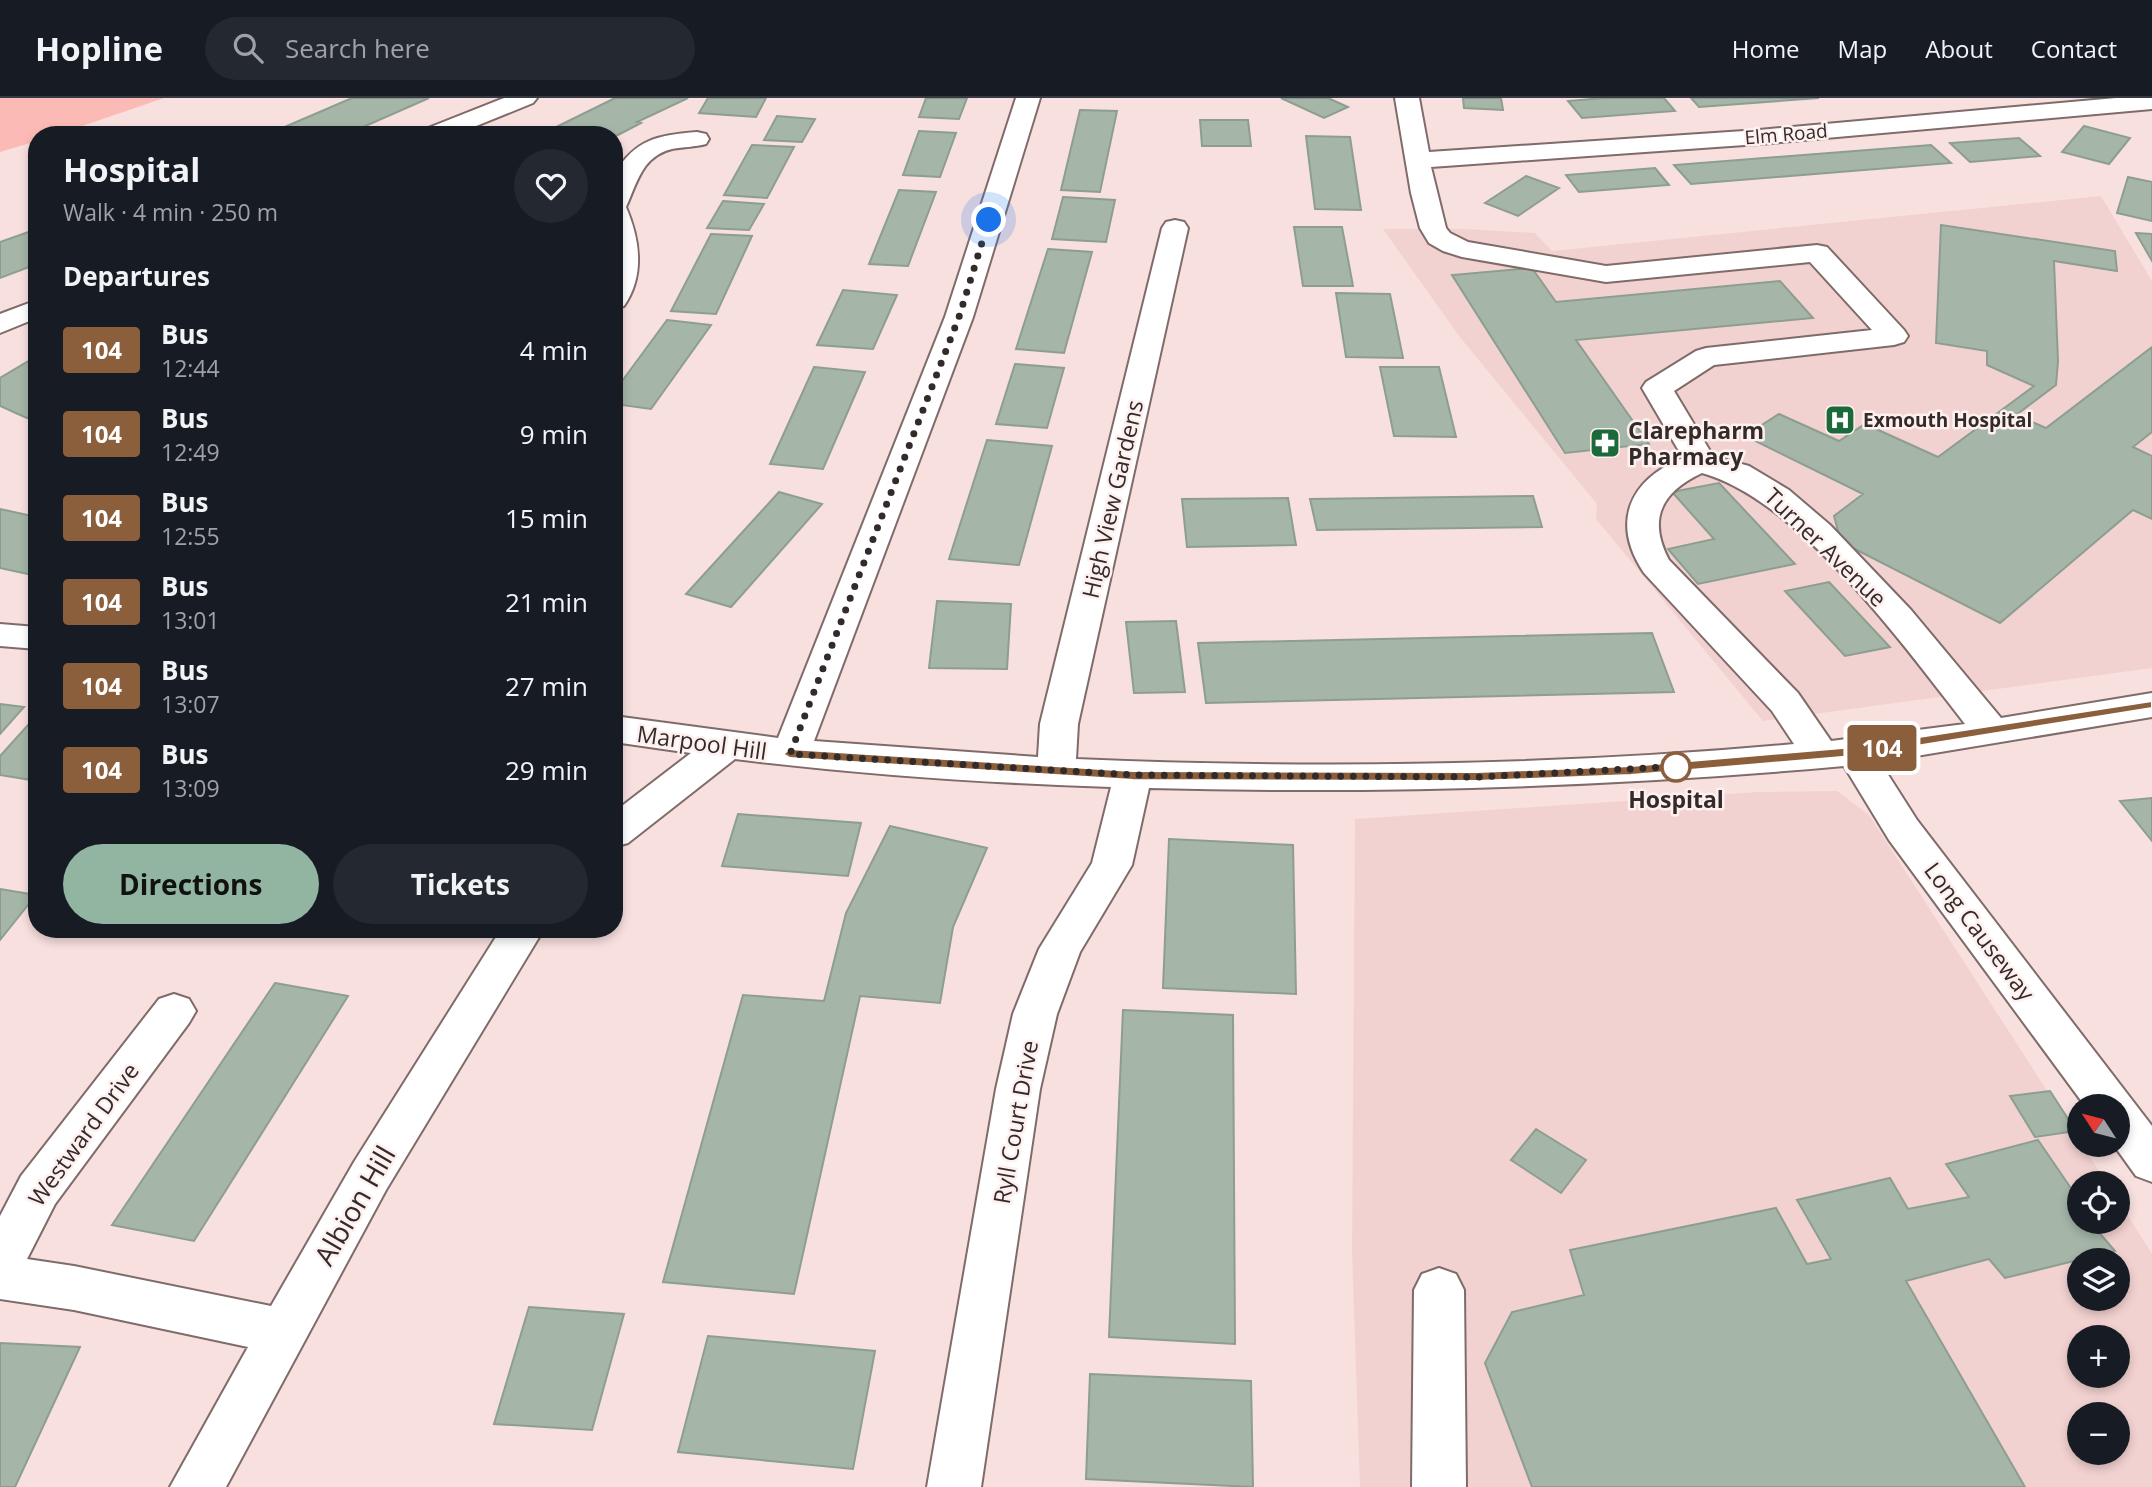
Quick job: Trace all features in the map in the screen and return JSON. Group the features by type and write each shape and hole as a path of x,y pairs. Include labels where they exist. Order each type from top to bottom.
{"street":[{"path":"455,126 525,98"},
{"path":"790,754 959,317 1028,98"},
{"path":"1407,98 1426,204 1437,236 1462,249 1606,274 1817,253 1894,336 1706,357 1657,388 1701,463 1674,474 1651,495 1641,518 1645,550 1656,566 1837,753"},
{"name":"Elm Road","path":"1419,160 1773,135 2152,102"},
{"path":"623,179 640,155 664,141 696,139"},
{"name":"High View Gardens","path":"1056,771 1059,724 1175,228"},
{"path":"623,244 626,269 623,277"},
{"path":"0,324 28,312"},
{"name":"Turner Avenue","path":"1701,463 1727,469 1764,486 1784,501 1871,585 1992,731"},
{"path":"0,635 28,637"},
{"name":"Marpool Hill","path":"623,730 790,754 1056,771 1133,775 1477,777 1631,770 1837,753 2152,705"},
{"path":"623,826 726,747"},
{"name":"Long Causeway","path":"1837,753 1903,830 2102,1094"},
{"name":"Ryll Court Drive","path":"954,1487 1018,1089 1035,1014 1060,949 1112,864 1133,775"},
{"name":"Albion Hill","path":"197,1487 370,1176 517,938"},
{"name":"Westward Drive","path":"0,1264 38,1190 174,1011"},
{"path":"2130,1132 2152,1162"},
{"path":"0,1277 74,1288 282,1331"},
{"path":"1439,1290 1439,1487"}],"shaded area":[{"path":"0,98 164,98 82,126 28,126 28,144 0,152"},
{"name":"Exmouth Hospital","path":"2101,196 2152,281 2152,668 1763,721 1596,519 1597,504 1459,336 1383,229 1465,229 1535,233 1552,251"},
{"path":"1837,791 1869,815 2067,1121 2067,1157 2090,1157 2099,1171 2067,1171 2067,1234 2130,1234 2130,1219 2152,1254 2152,1487 1360,1487 1352,1252 1355,819 1758,792"}],"building":[{"path":"352,98 429,98 365,126 287,126"},
{"path":"615,98 688,98 637,122 641,123 623,132 623,126 558,126"},
{"path":"708,98 766,98 756,117 699,113"},
{"path":"926,98 967,98 959,119 919,117"},
{"path":"1281,98 1328,98 1348,107 1324,118"},
{"path":"1463,98 1501,98 1503,110 1464,108"},
{"path":"1664,98 1675,111 1582,118 1568,101"},
{"path":"1691,98 1819,98 1699,107"},
{"path":"1080,110 1117,111 1100,192 1061,190"},
{"path":"777,116 815,119 802,142 764,140"},
{"path":"1200,120 1248,120 1251,146 1202,146"},
{"path":"2084,126 2130,138 2109,164 2062,152"},
{"path":"919,131 956,133 940,177 903,175"},
{"path":"1306,136 1350,137 1361,210 1315,209"},
{"path":"2019,138 2040,156 1970,162 1950,143"},
{"path":"752,145 794,147 767,198 724,195"},
{"path":"1931,145 1951,163 1691,184 1674,165"},
{"path":"1655,168 1669,185 1579,192 1566,175"},
{"path":"1526,176 1559,188 1518,216 1485,203"},
{"path":"2128,177 2152,182 2152,221 2117,213"},
{"path":"899,190 936,192 908,266 869,264"},
{"path":"1063,197 1115,200 1106,242 1052,239"},
{"path":"723,201 764,204 749,230 707,228"},
{"path":"1941,225 2115,251 2117,271 2054,261 2058,361 2056,385 2016,415 2046,428 2152,347 2152,432 2133,447 2152,456 2152,519 2133,510 2000,623 1841,542 1834,516 1863,494 1745,436 1779,414 1839,441 1865,424 1938,457 2034,386 1987,365 1987,351 1936,343"},
{"path":"1294,227 1342,227 1353,286 1303,286"},
{"path":"28,232 28,267 0,278 0,242"},
{"path":"2136,233 2152,234 2152,261"},
{"path":"711,234 752,236 716,314 671,311"},
{"path":"1048,249 1092,252 1064,353 1016,349"},
{"path":"1532,268 1556,302 1780,281 1813,318 1576,340 1649,444 1565,453 1452,275"},
{"path":"843,290 897,295 873,349 817,345"},
{"path":"1336,293 1390,294 1403,358 1346,357"},
{"path":"667,320 711,325 651,409 623,405 623,380"},
{"path":"28,361 27,418 0,406 0,378"},
{"path":"1015,364 1064,368 1047,428 996,424"},
{"path":"814,367 865,372 823,469 770,464"},
{"path":"1380,367 1439,367 1456,437 1394,436"},
{"path":"987,440 1052,446 1019,565 949,559"},
{"path":"1719,483 1795,564 1698,584 1668,549 1714,539 1672,492"},
{"path":"779,492 822,504 731,607 686,594"},
{"path":"1533,496 1542,527 1317,530 1310,499"},
{"path":"1288,498 1296,545 1187,547 1182,499"},
{"path":"0,509 28,515 28,574 0,568"},
{"path":"1829,582 1890,647 1845,656 1785,591"},
{"path":"937,601 1011,604 1007,669 929,668"},
{"path":"1176,621 1185,692 1134,693 1126,622"},
{"path":"1652,633 1674,692 1206,703 1198,643"},
{"path":"0,704 24,707 0,734"},
{"path":"28,725 28,780 0,775 0,756"},
{"path":"2152,798 2152,841 2120,801"},
{"path":"738,814 861,823 848,876 722,866"},
{"path":"890,826 987,848 953,927 940,1003 860,996 794,1294 663,1282 743,995 824,1001 846,913"},
{"path":"1169,839 1293,845 1296,994 1163,988"},
{"path":"0,889 28,894 28,905 0,940"},
{"path":"275,983 348,996 194,1241 112,1225"},
{"path":"1123,1010 1233,1015 1235,1344 1109,1337"},
{"path":"2050,1091 2067,1117 2067,1132 2035,1137 2010,1096"},
{"path":"1536,1129 1586,1160 1561,1193 1511,1160"},
{"path":"2038,1140 2067,1182 2067,1234 2100,1234 2112,1248 2067,1248 2067,1263 2005,1278 1989,1259 1906,1281 2025,1487 1532,1487 1485,1363 1512,1312 1584,1295 1570,1250 1776,1208 1807,1264 1831,1259 1797,1200 1890,1178 1908,1209 1969,1197 1946,1164"},
{"path":"529,1307 624,1314 592,1430 494,1424"},
{"path":"708,1336 875,1351 853,1469 678,1452"},
{"path":"0,1343 80,1347 15,1487 0,1487"},
{"path":"1090,1374 1251,1381 1253,1487 1086,1479"}],"bus line":[{"name":"104","path":"790,754 1133,775 1477,777 1631,770 1854,752 2152,705"}],"place":[{"name":"Exmouth Hospital","path":"1840,420"},
{"name":"Clarepharm Pharmacy","path":"1605,443"},
{"name":"Hospital","path":"1676,767"}],"route":[{"path":"989,220 959,317 790,754 1133,775 1477,777 1685,766 1676,767"}]}
